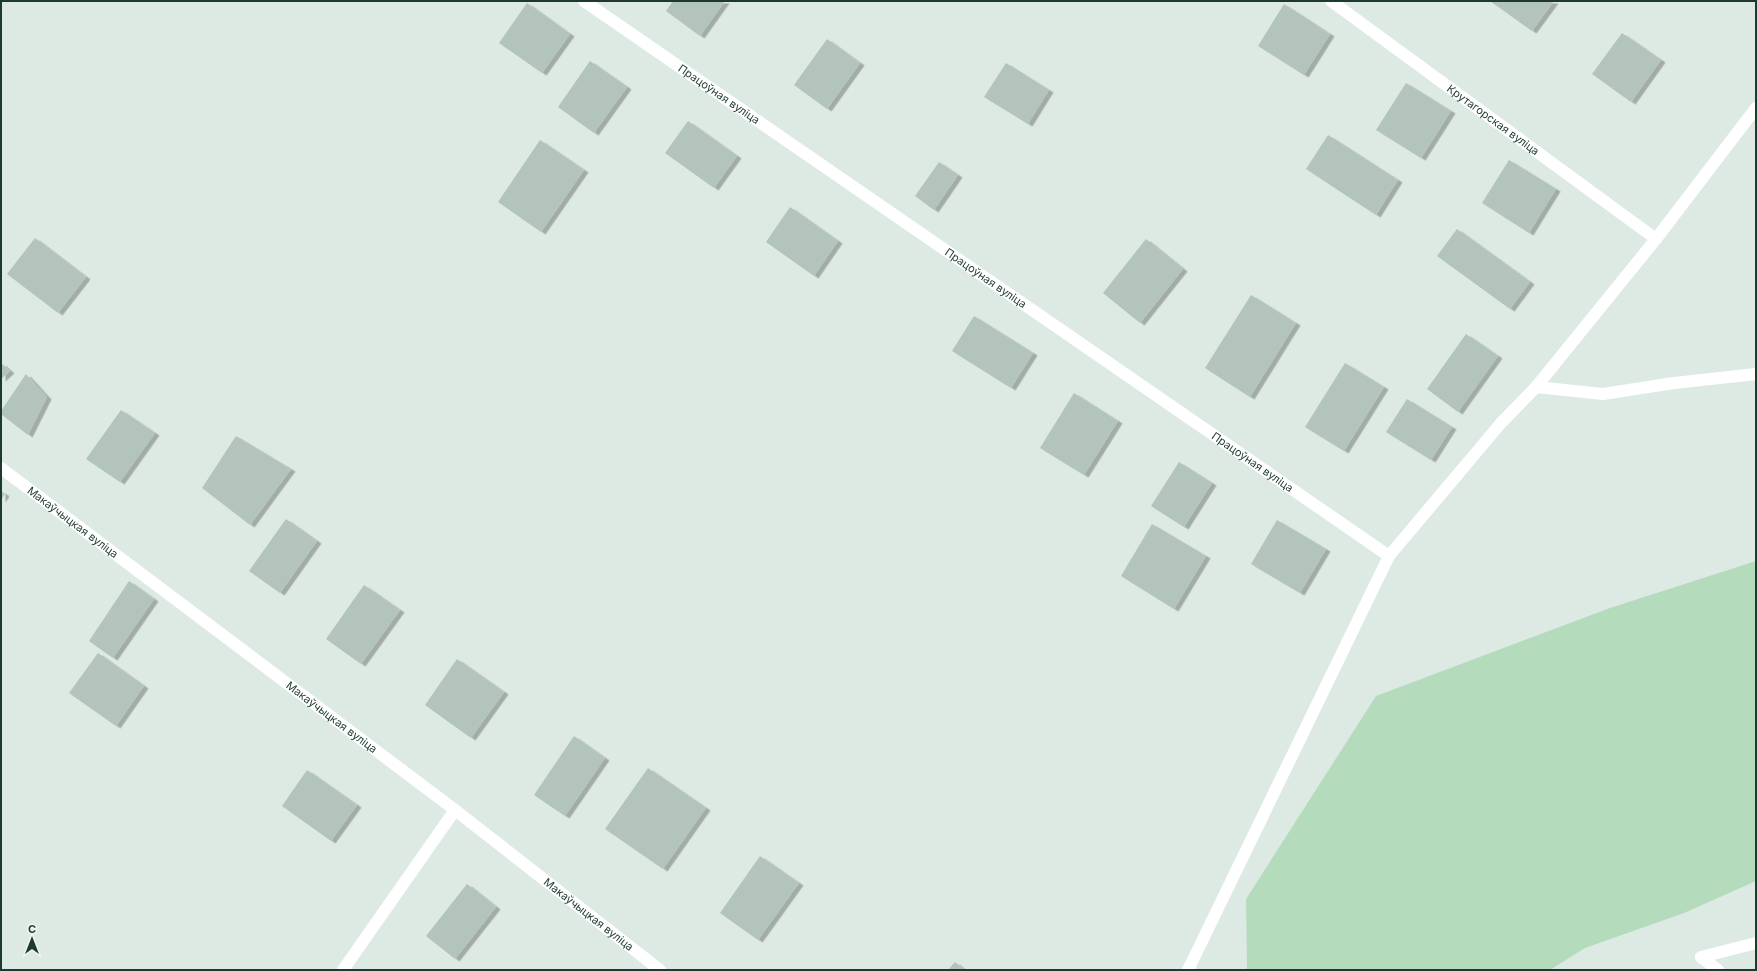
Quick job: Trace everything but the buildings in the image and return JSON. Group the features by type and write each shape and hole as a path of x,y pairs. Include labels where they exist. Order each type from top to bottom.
{"street":[{"name":"Працоўная вуліца","path":"584,1 1389,556"},
{"name":"Крутагорская вуліца","path":"1331,1 1656,239"},
{"path":"1188,970 1389,556 1501,423 1536,387 1656,239 1756,108"},
{"path":"1536,387 1603,394 1674,383 1756,374"},
{"name":"Макаўчыцкая вуліца","path":"1,468 455,810 660,970"},
{"path":"343,970 455,810"},
{"path":"1718,970 1701,958 1756,943"}],"green space":[{"path":"1756,561 1756,881 1684,913 1585,948 1550,970 1247,970 1246,899 1376,696 1610,608"}]}
